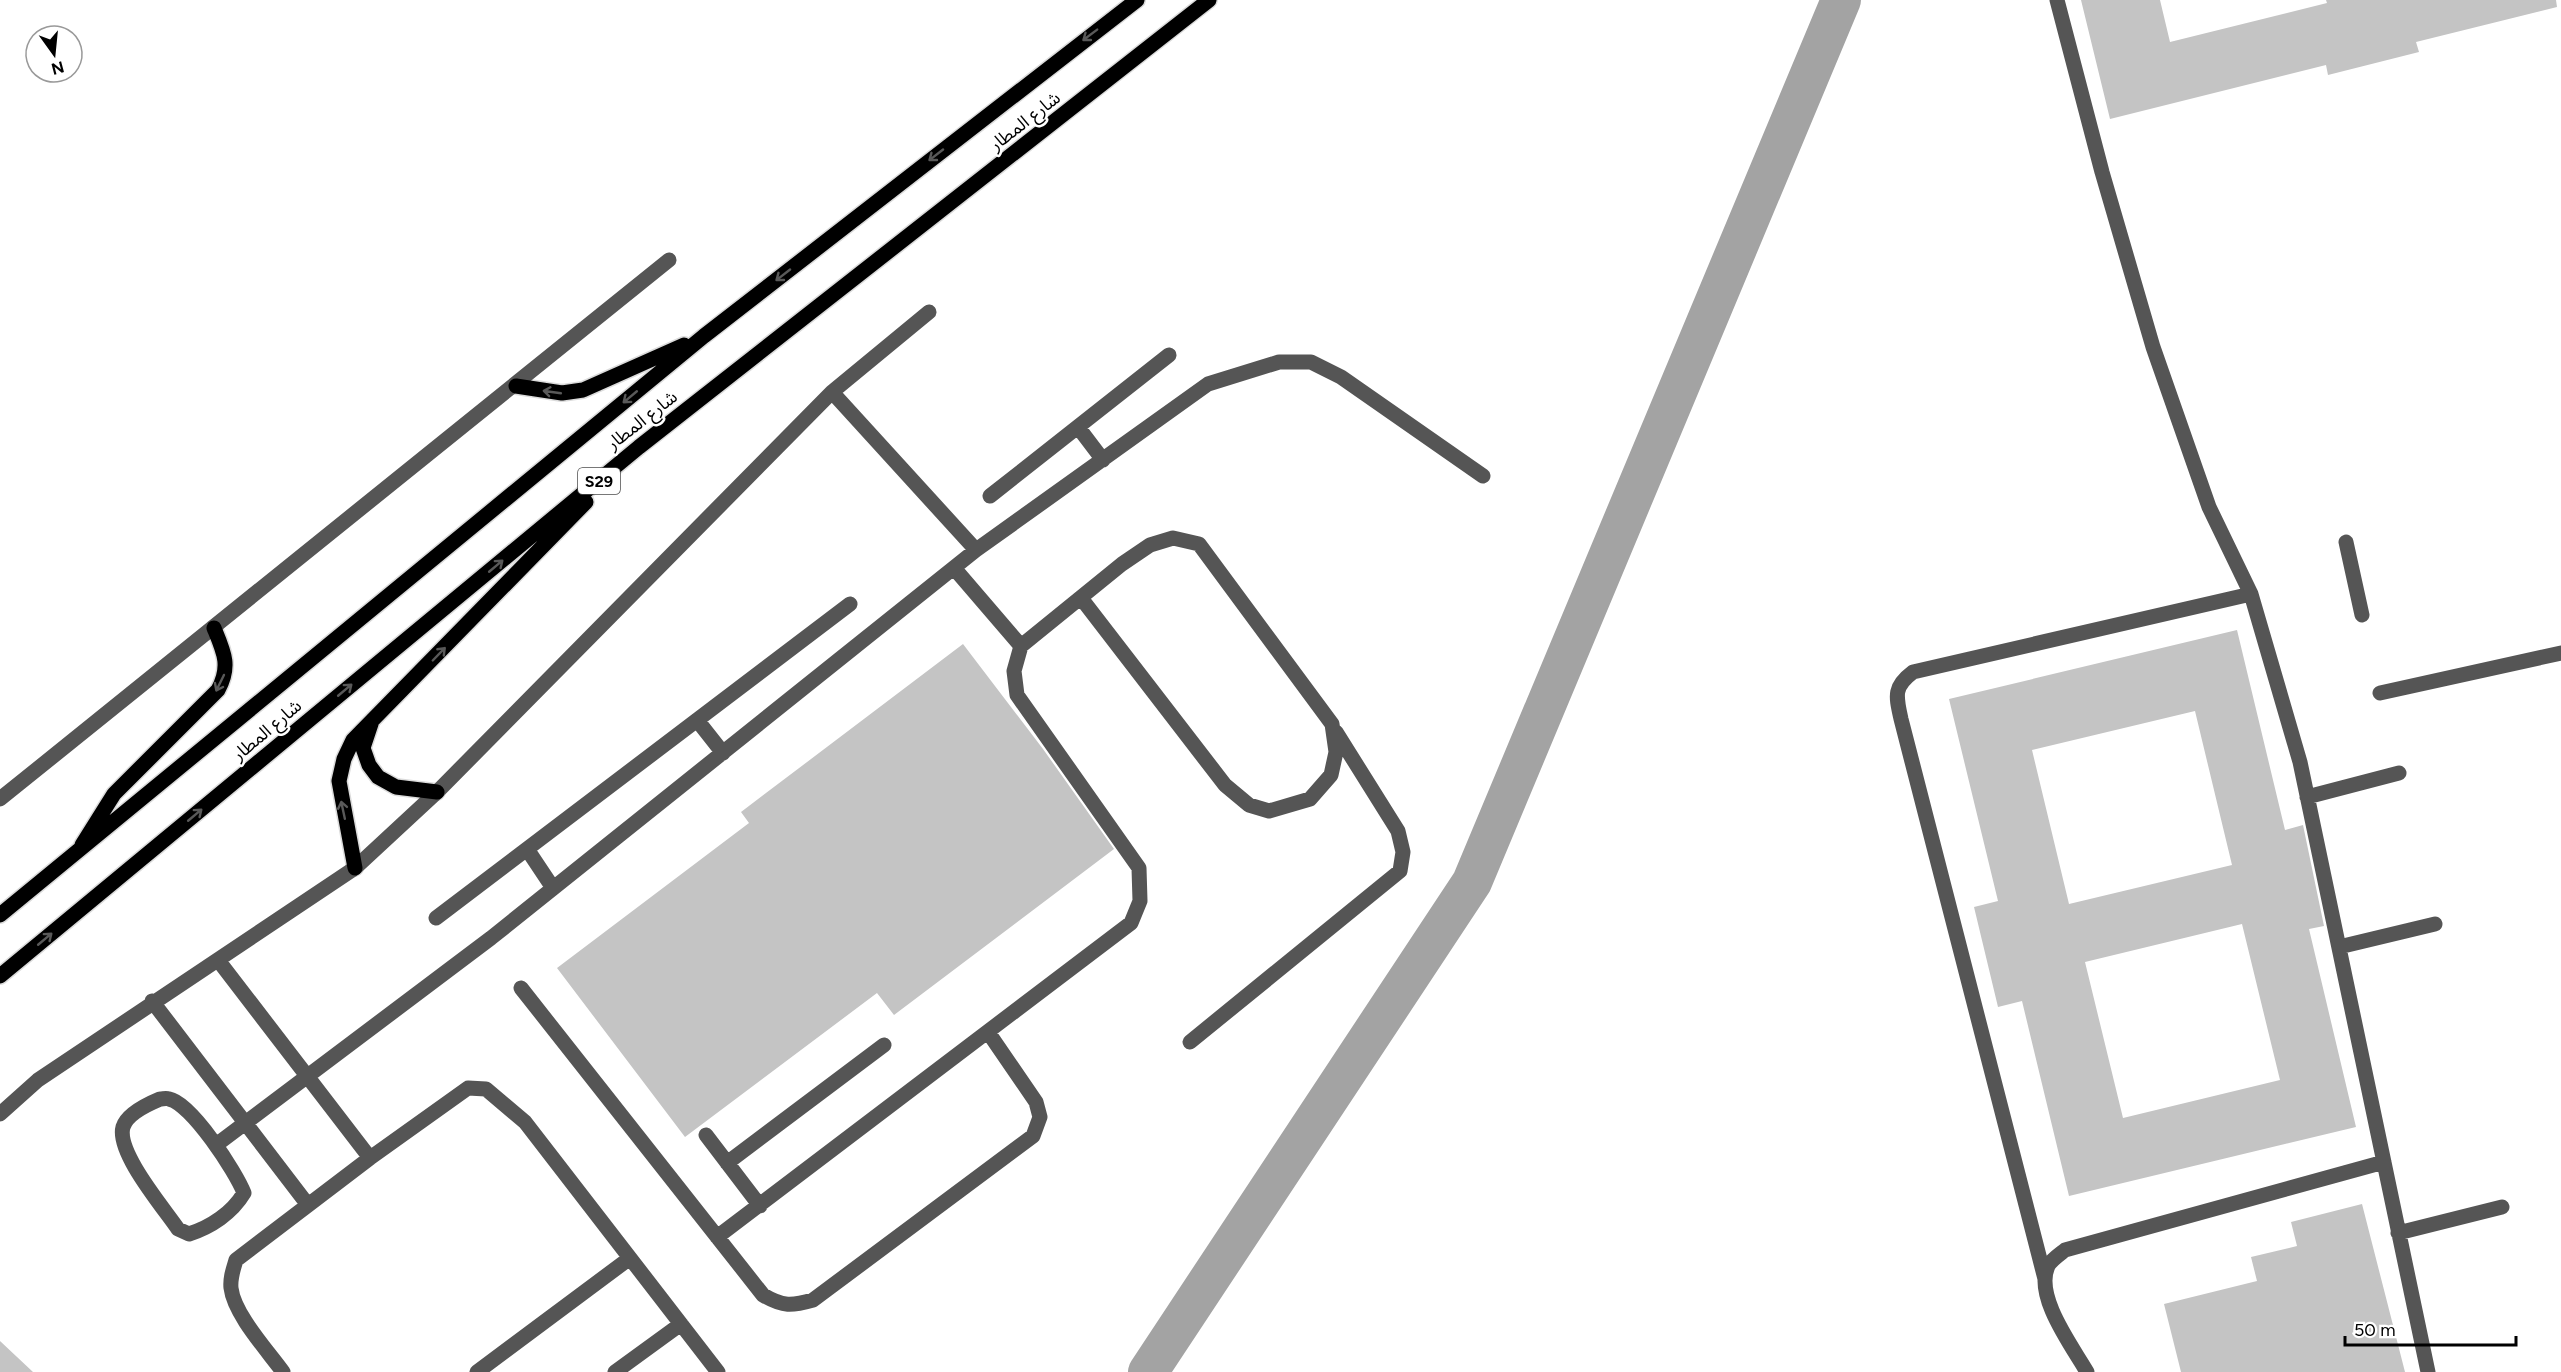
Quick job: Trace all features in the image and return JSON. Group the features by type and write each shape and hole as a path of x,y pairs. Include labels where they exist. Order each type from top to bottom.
{"main road":[{"name":"شارع المطار","path":"0,915 704,336 1137,0"},
{"name":"شارع المطار","path":"0,976 639,447 1209,0"},
{"path":"516,386 562,393 583,390 704,336"},
{"path":"355,868 340,799 339,781 344,759 353,740 639,447"},
{"path":"77,853 114,794 218,690 225,677 226,665 223,649 214,628"},
{"path":"371,724 363,748 369,765 378,777 396,788 437,792"}],"street":[{"path":"2057,0 2102,172 2153,347 2210,507 2251,594 2300,762 2428,1372"},
{"path":"0,799 516,386 669,260"},
{"path":"0,1114 38,1080 152,1001 218,960 355,868 437,792 832,392 929,312"},
{"path":"990,496 1169,356"},
{"path":"216,1145 553,888 976,550 1208,384 1279,362 1311,362 1341,376 1483,476"},
{"path":"832,392 976,550"},
{"path":"1078,427 1103,459"},
{"path":"717,1237 1131,923 1140,901 1139,868 1017,695 1014,671 1021,646 1150,545 1173,538 1199,544 1332,724 1398,831 1403,852 1400,871 1190,1042"},
{"path":"2346,542 2362,615"},
{"path":"954,568 1021,646"},
{"path":"2087,1372 2049,1305 2045,1279 1896,697 1900,682 1913,672 2251,594"},
{"path":"1081,598 1225,785 1249,805 1269,811 1310,800 1331,776 1336,752 1332,724"},
{"path":"436,918 850,604"},
{"path":"2380,693 2561,653"},
{"path":"697,720 723,753"},
{"path":"2307,797 2399,773"},
{"path":"527,849 553,888"},
{"path":"2339,947 2435,924"},
{"path":"218,960 370,1158"},
{"path":"521,988 763,1295 778,1304 795,1305 813,1300 1033,1136 1040,1117 1036,1102 988,1032"},
{"path":"152,1001 308,1205"},
{"path":"727,1163 884,1045"},
{"path":"283,1372 242,1314 231,1291 230,1278 236,1260 370,1158 468,1088 486,1089 525,1122 718,1372"},
{"path":"171,1098 190,1112 216,1145 244,1193 237,1204 212,1224 189,1234 178,1229 127,1154 121,1137 124,1124 145,1105 160,1099 171,1098"},
{"path":"706,1135 760,1206"},
{"path":"2045,1279 2049,1264 2065,1250 2384,1162"},
{"path":"2398,1233 2502,1207"},
{"path":"477,1372 630,1258"},
{"path":"615,1372 681,1324"}],"building":[{"path":"2081,0 2160,0 2170,42 2327,3 2326,0 2556,0 2557,7 2416,42 2419,52 2328,75 2326,65 2110,119"},
{"path":"2237,630 2285,830 2303,825 2324,926 2309,929 2356,1127 2069,1196 2022,1001 1998,1007 1974,907 1998,901 1949,699","holes":["2195,711 2232,865 2069,904 2032,750","2242,924 2280,1080 2123,1118 2085,962"]},
{"path":"963,644 1043,749 1114,849 894,1015 877,993 685,1137 557,968 749,823 741,812"},
{"path":"2362,1204 2405,1372 2181,1372 2164,1304 2257,1281 2251,1257 2297,1246 2291,1222"},
{"path":"0,1341 33,1372 0,1372"}],"waterway":[{"path":"1148,1372 1472,882 1841,0"}]}
